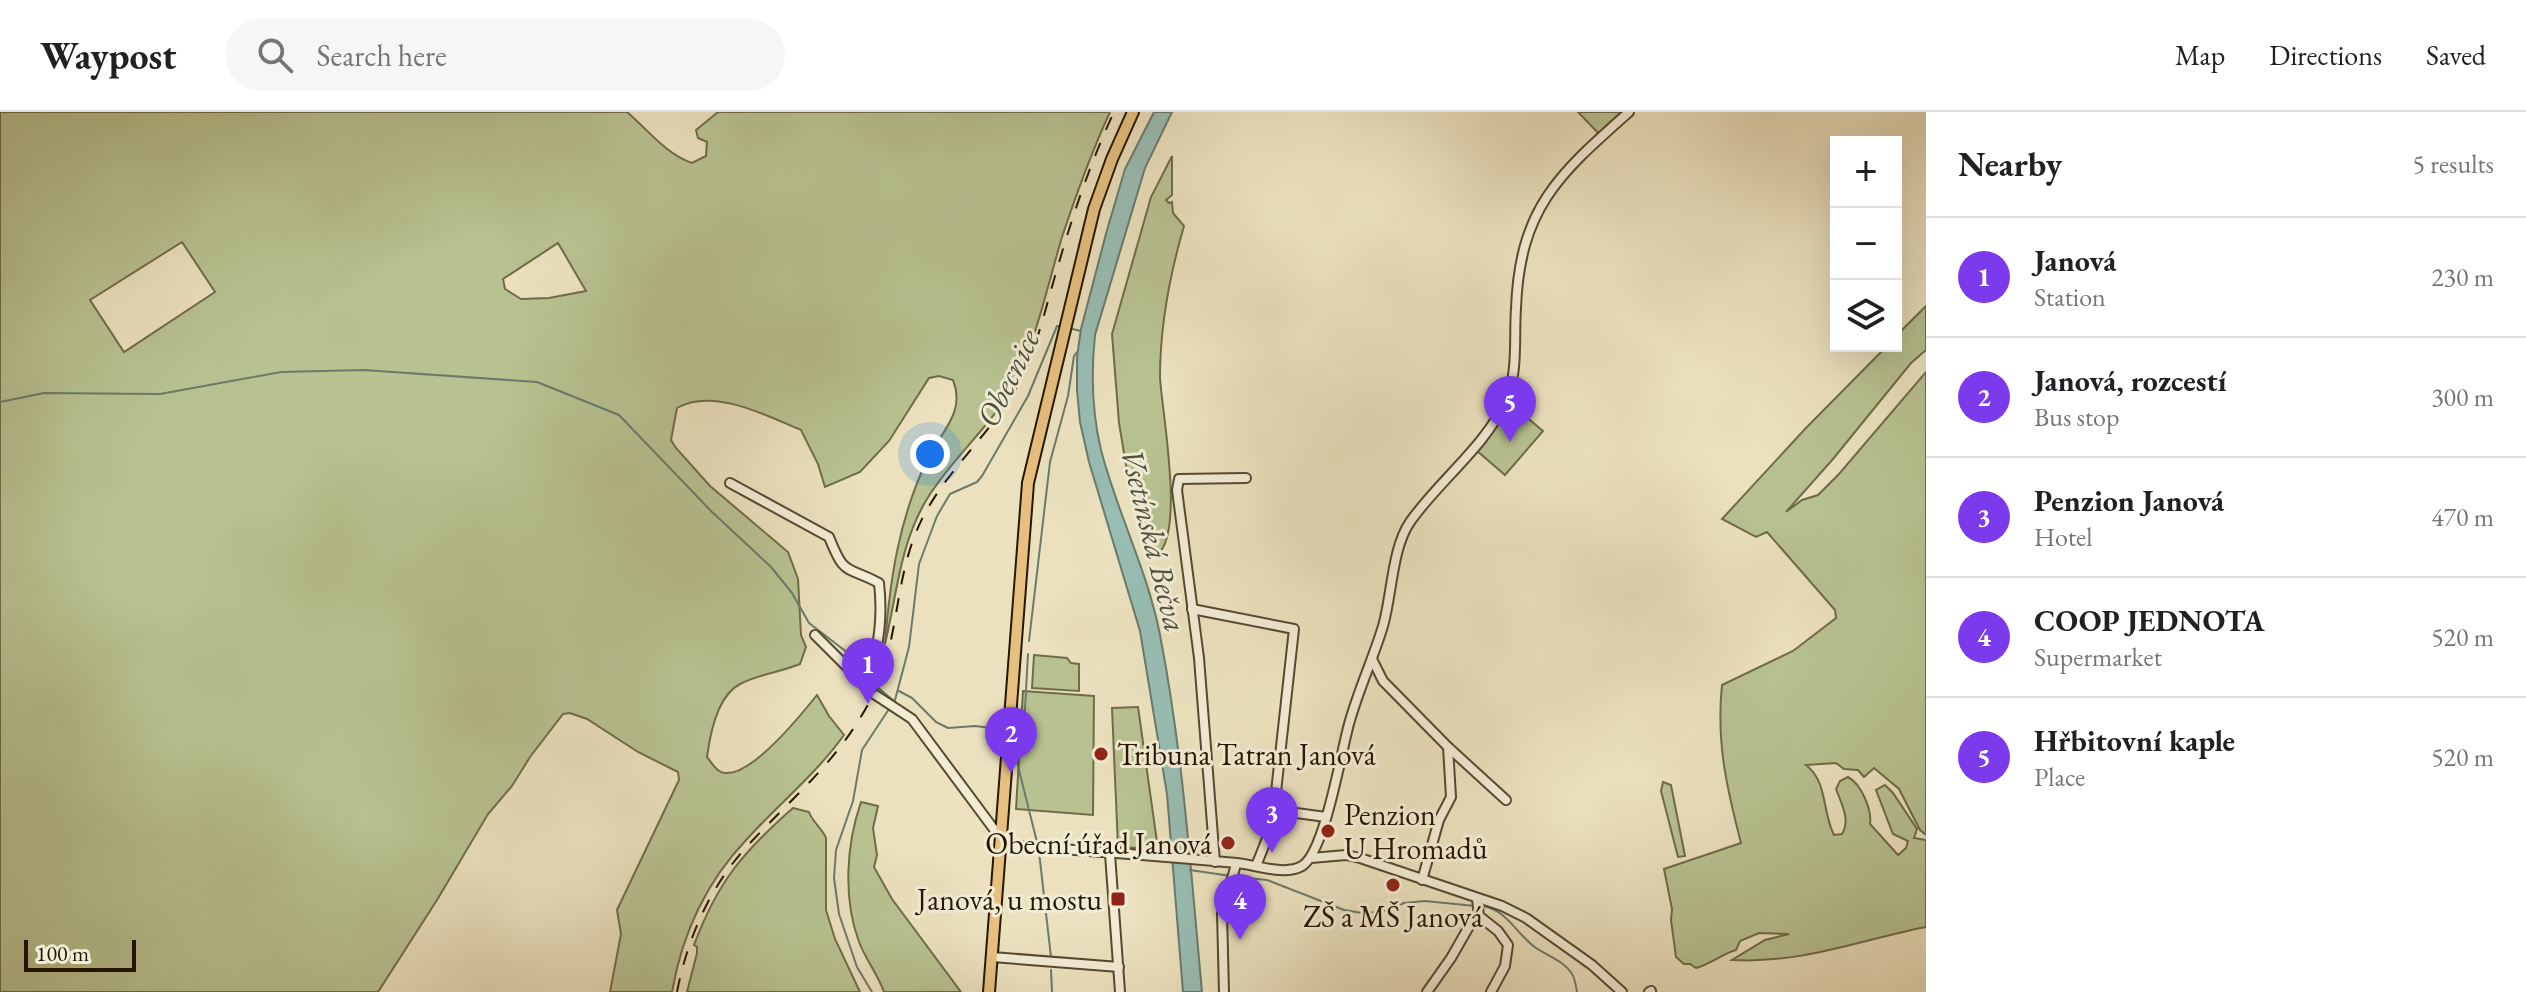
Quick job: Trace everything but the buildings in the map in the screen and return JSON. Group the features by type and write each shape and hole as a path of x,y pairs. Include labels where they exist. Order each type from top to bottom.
{"main road":[{"path":"989,992 1028,483 1099,193 1133,112"}],"street":[{"path":"1311,858 1326,817 1349,723 1383,625 1401,539 1484,436 1509,394 1518,269 1524,241 1535,215 1577,159 1629,112"},
{"path":"1212,862 1199,658 1177,490 1179,479 1246,478"},
{"path":"730,483 829,537 836,557 846,570 879,583 882,605 876,659 865,685"},
{"path":"1192,609 1294,629 1274,810 1256,866"},
{"path":"815,635 865,685 912,719 1002,840 1212,862 1235,868 1295,869 1311,858 1352,856 1422,880 1477,907 1508,945 1505,966 1491,992"},
{"path":"1372,659 1383,681 1506,800"},
{"path":"1422,880 1439,820 1451,797 1448,747"},
{"path":"1274,810 1326,817"},
{"path":"1113,854 1120,992"},
{"path":"1224,992 1222,913 1235,868"},
{"path":"1477,907 1502,906 1526,918 1592,965 1622,992"},
{"path":"1427,992 1451,958 1477,907"},
{"path":"992,957 1119,967"}],"green space":[{"path":"0,112 627,112 666,148 692,163 706,156 707,142 698,138 696,130 718,112 1110,112 1062,237 1037,325 1018,376 998,409 937,483 918,516 900,569 885,644 893,572 903,526 928,458 954,412 956,391 953,380 939,376 929,378 889,441 860,472 825,487 818,464 801,430 756,411 723,402 691,402 677,408 671,440 676,448 710,486 788,552 798,579 801,635 806,647 800,664 747,681 732,690 716,716 707,757 723,773 737,771 776,742 817,695 844,735 719,873 689,929 672,992 610,992 621,934 617,910 679,780 678,772 638,752 587,719 570,713 563,714 488,814 378,992 0,992","holes":["182,242 215,292 124,352 90,300","558,243 586,291 549,298 521,299 505,289 503,279"]},
{"path":"1578,112 1626,112 1599,134"},
{"path":"1172,156 1172,195 1166,200 1172,202 1173,213 1184,226 1167,301 1160,358 1171,505 1169,530 1162,549 1151,558 1126,465 1119,423 1112,334 1151,197"},
{"path":"1926,306 1926,350 1911,363 1786,512 1802,500 1818,495 1839,474 1926,372 1926,835 1920,830 1899,789 1874,768 1864,777 1858,770 1844,769 1836,763 1806,765 1818,780 1834,835 1842,834 1845,829 1844,812 1836,789 1840,781 1848,777 1865,798 1870,824 1898,855 1906,848 1908,841 1893,834 1876,790 1885,785 1893,793 1917,829 1914,838 1926,840 1926,927 1806,955 1732,960 1765,940 1789,934 1759,933 1740,941 1736,950 1701,966 1696,968 1684,964 1676,957 1672,909 1664,869 1741,843 1724,765 1720,726 1722,685 1793,651 1836,618 1835,610 1767,532 1756,537 1722,519 1881,352 1902,352 1902,330"},
{"path":"1510,403 1543,431 1505,475 1476,450"},
{"path":"1034,655 1067,658 1071,663 1079,664 1079,691 1032,688"},
{"path":"1023,691 1094,696 1093,815 1016,809"},
{"path":"1138,707 1158,849 1118,847 1112,708"},
{"path":"1663,782 1671,785 1685,856 1678,857 1661,791"},
{"path":"861,802 878,806 873,828 877,855 874,867 892,899 961,992 884,992 859,942 850,908 848,872 852,836"},
{"path":"793,808 809,812 826,838 826,910 835,939 860,992 687,992 697,953 694,945 723,885 746,854"}],"water":[{"path":"1154,112 1172,112 1145,168 1095,335 1093,392 1101,450 1148,588 1168,679 1190,858 1202,992 1183,992 1167,794 1140,631 1089,462 1077,390 1081,329 1107,230 1125,169"}],"waterway":[{"name":"Obecnice","path":"895,700 909,647 919,564 937,516 950,494 977,482 982,476 1028,396 1057,326 1062,327"},
{"name":"Obecnice","path":"1068,328 1081,331"},
{"path":"1029,641 1050,462 1077,352"},
{"path":"0,402 44,393 160,394 281,372 364,370 537,382 619,415 712,512 771,567 792,593 809,623 848,653 865,677"},
{"path":"1028,654 1025,709 1017,762 1037,842"},
{"path":"870,681 894,701"},
{"name":"Obecnice","path":"899,691 912,698 936,722 948,728 975,726 1001,729"},
{"name":"Obecnice","path":"872,992 857,967 839,914 834,878 836,850 853,801 862,750 889,709"},
{"path":"1039,852 1051,957"},
{"path":"1190,870 1231,876"},
{"path":"1237,877 1267,880 1344,910 1362,913 1381,912 1404,903 1425,901 1475,906"},
{"path":"1481,906 1497,912 1529,943 1565,966 1573,976 1577,992"},
{"path":"1051,970 1052,992"}],"railway":[{"path":"677,992 695,931 724,875 831,758 859,721 871,699 886,659 915,535 938,493 998,416 1023,375 1076,207 1114,112"}],"place":[{"name":"Hřbitovní kaple","path":"1510,442"},
{"name":"Janová","path":"868,704"},
{"name":"Tribuna Tatran Janová","path":"1101,754"},
{"name":"Janová, rozcestí","path":"1011,773"},
{"name":"Penzion U Hromadů","path":"1328,831"},
{"name":"Obecní úřad Janová","path":"1228,843"},
{"name":"Penzion Janová","path":"1272,853"},
{"name":"ZŠ a MŠ Janová","path":"1393,885"},
{"name":"Janová, u mostu","path":"1118,899"},
{"name":"COOP JEDNOTA","path":"1240,940"}],"water label":[{"name":"Vsetínská Bečva","path":"1154,540"}]}
